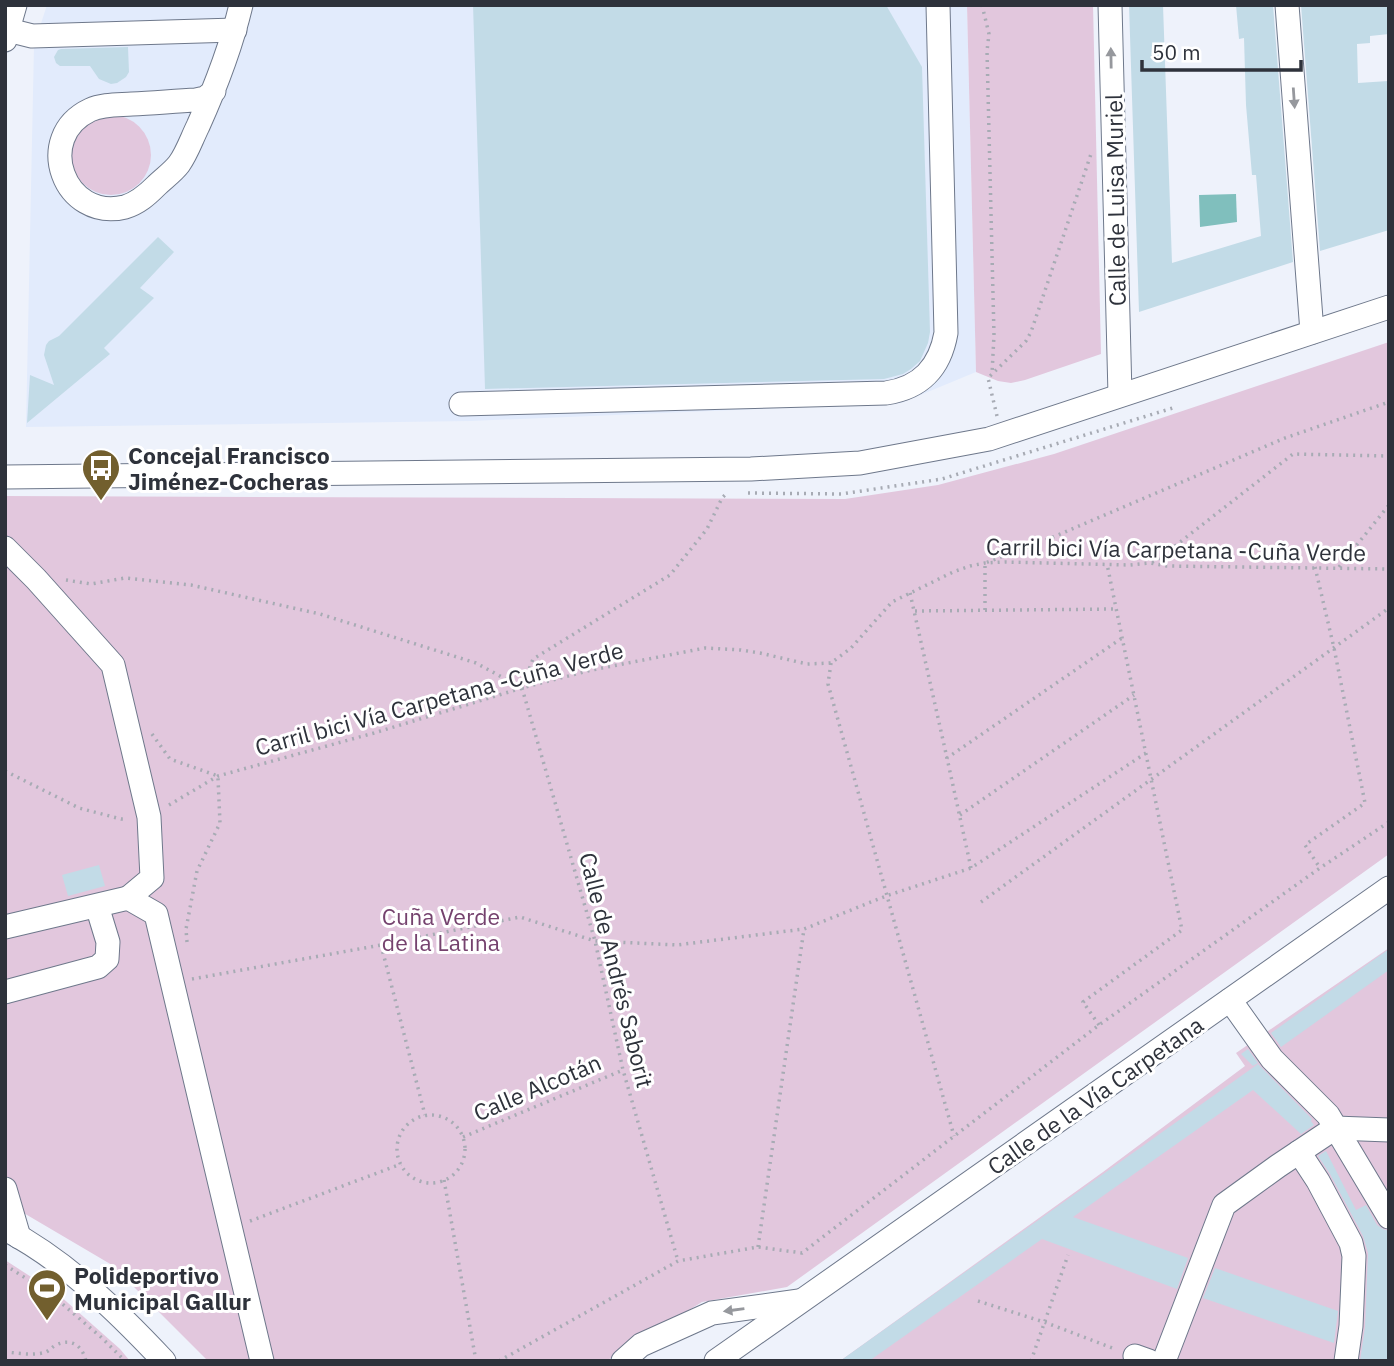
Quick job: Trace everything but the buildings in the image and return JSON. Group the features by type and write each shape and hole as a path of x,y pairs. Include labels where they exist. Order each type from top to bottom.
{"street":[{"path":"15,5 7,35 235,30"},
{"path":"214,91 205,98 196,100 101,107 77,118 66,132 60,149 60,167 67,184 79,197 94,206 112,209 128,206 142,199 178,164 214,91 241,5"},
{"path":"461,404 886,393 909,387 919,381 940,355 946,333 938,5"},
{"name":"Calle de Luisa Muriel","path":"1110,5 1120,396"},
{"path":"1287,5 1312,332"},
{"path":"5,477 751,469 860,463 989,439 1389,307"},
{"path":"5,548 113,665 149,817 152,878 128,898 5,928"},
{"name":"Calle de la Vía Carpetana","path":"716,1361 750,1350 802,1301 1389,888"},
{"path":"128,898 156,914 262,1361"},
{"path":"5,992 98,967 107,960 108,942 97,906"},
{"path":"1230,1000 1272,1059 1328,1115 1389,1217"},
{"path":"1164,1361 1224,1205 1335,1128 1389,1130"},
{"path":"1299,1152 1318,1181 1351,1243 1354,1256 1351,1326 1346,1361"},
{"path":"7,1197 12,1233 28,1241 82,1281 164,1361"},
{"name":"Calle de la Vía Carpetana","path":"623,1361 641,1345 712,1313 802,1301"}],"path":[{"path":"982,5 989,34 987,51 994,335 992,374"},
{"path":"1002,435 988,378 1026,341 1031,331 1093,150"},
{"path":"985,610 985,562 1044,541 1284,438 1389,402"},
{"path":"65,580 91,584 125,578 191,585 320,614 476,663 522,688 533,659 670,575 707,530 725,493 841,494 942,479 1176,407"},
{"path":"1150,563 1164,555 1293,454 1389,456"},
{"path":"1339,567 1389,505"},
{"path":"1164,555 1167,566"},
{"name":"Carril bici Vía Carpetana -Cuña Verde","path":"149,817 218,776 592,670 705,648 751,651 807,664 831,663 851,648 892,602 953,572 985,562 1389,569"},
{"path":"1099,1026 1083,1002 1182,930 1107,564"},
{"path":"1315,567 1365,803 1306,845 1320,868"},
{"path":"910,593 971,868"},
{"path":"981,902 1389,608"},
{"path":"915,611 1116,609"},
{"path":"947,758 1122,638"},
{"path":"831,663 828,684 954,1136"},
{"name":"Calle de Andrés Saborit","path":"522,688 595,940 624,1070 678,1261"},
{"path":"960,815 1134,695"},
{"path":"173,983 520,917 595,940 677,945 804,929 886,896 971,868 1146,753"},
{"path":"5,771 79,808 121,819 149,817"},
{"path":"187,942 186,929 197,872 220,823 218,776"},
{"path":"499,1361 678,1261 758,1247 802,1253 1099,1026 1389,822"},
{"path":"758,1247 804,929"},
{"path":"381,945 425,1115"},
{"name":"Calle Alcotán","path":"463,1137 624,1070"},
{"path":"425,1115 448,1119 463,1137 465,1147 460,1167 444,1180 424,1182 414,1178 406,1172 397,1153 401,1133 415,1118 425,1115"},
{"path":"232,1229 401,1164"},
{"path":"444,1180 476,1361"},
{"path":"1031,1361 1068,1255"},
{"path":"5,1265 52,1295 125,1361"},
{"path":"978,1301 1142,1358"},
{"path":"5,1352 47,1352 57,1344 69,1342 78,1345 84,1352 86,1361"}],"shaded area":[{"path":"47,5 967,5 976,372 901,403 471,421 26,427 34,45"},
{"path":"1236,194 1237,222 1200,227 1199,195"}],"green space":[{"path":"967,5 1093,5 1101,354 1011,383 976,372"},
{"path":"111,115 126,118 139,127 148,140 151,155 148,170 139,183 126,192 111,195 96,192 83,183 74,170 71,155 74,140 83,127 96,118"},
{"name":"Cuña Verde de la Latina","path":"1389,342 1389,854 787,1287 702,1302 606,1361 208,1361 112,1265 5,1202 5,496 845,499 938,485 1054,454"},
{"path":"1389,948 1389,1361 840,1361 1245,1066 1236,1053"},
{"name":"Polideportivo Municipal Gallur","path":"5,1260 59,1295 130,1361 5,1361"}],"place":[{"name":"Concejal Francisco Jiménez-Cocheras","path":"101,502"},
{"name":"Polideportivo Municipal Gallur","path":"47,1322"}]}
